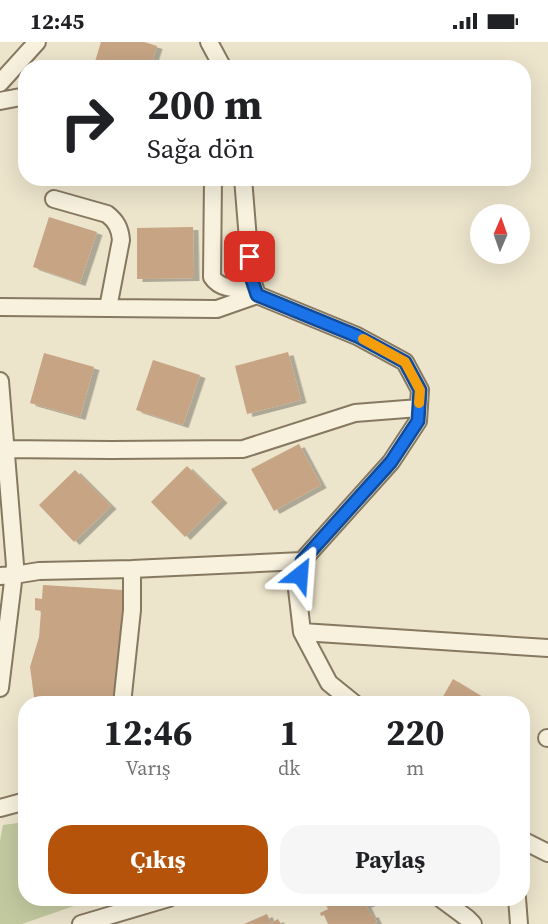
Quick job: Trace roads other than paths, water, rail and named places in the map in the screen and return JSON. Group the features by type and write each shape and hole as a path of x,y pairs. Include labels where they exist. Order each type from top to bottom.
{"street":[{"path":"21,60 37,42"},
{"path":"209,42 219,60"},
{"path":"0,83 18,63"},
{"path":"0,101 18,98"},
{"path":"213,186 212,277 217,283 223,287 256,292 357,336 405,362 420,390 418,421 391,462 302,561 297,589 302,632 329,683 345,696"},
{"path":"244,186 251,277 256,292"},
{"path":"54,199 107,214 119,228 121,240 108,308"},
{"path":"0,307 217,309 256,292"},
{"path":"0,381 3,450 15,565 7,575 0,688"},
{"path":"3,450 243,449 355,413 418,408"},
{"path":"7,575 39,571 302,561"},
{"path":"123,696 132,610 132,569"},
{"path":"302,632 548,648"},
{"path":"0,808 18,803"},
{"path":"530,844 548,853"},
{"path":"81,924 142,906"},
{"path":"451,906 473,924"},
{"path":"518,906 519,924"}]}
